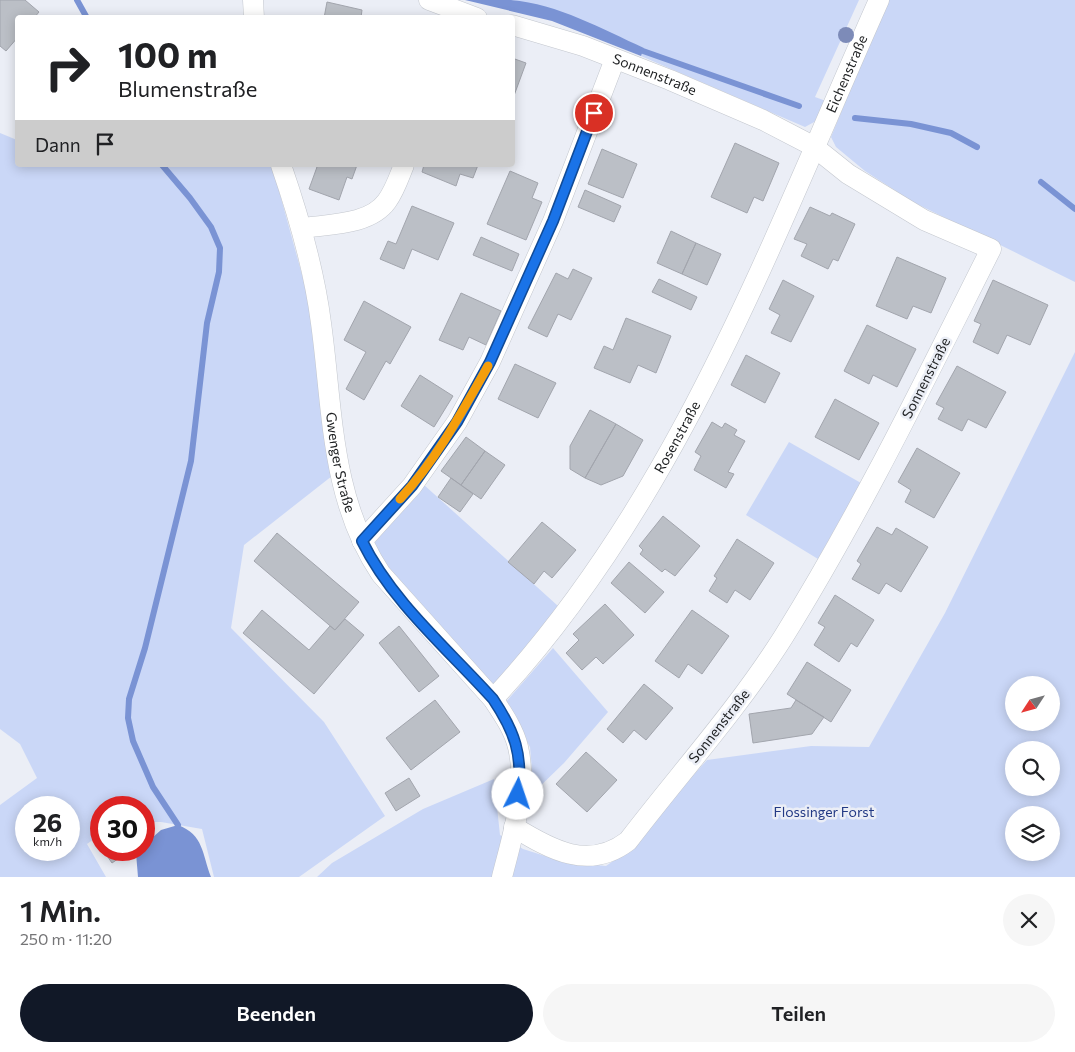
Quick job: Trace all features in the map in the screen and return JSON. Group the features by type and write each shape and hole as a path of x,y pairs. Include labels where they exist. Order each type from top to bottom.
{"street":[{"path":"254,0 254,15"},
{"path":"429,0 463,15"},
{"name":"Eichenstraße","path":"813,146 879,0"},
{"name":"Sonnenstraße","path":"514,827 545,844 583,856 606,854 628,841 747,691 783,637 879,468 991,249 924,220 848,174 813,146 726,103 548,34 515,26"},
{"path":"362,541 412,486 457,422 490,362 553,221 615,59"},
{"name":"Rosenstraße","path":"493,699 521,669 559,621 627,523 670,454 716,366 813,146"},
{"name":"Gwenger Straße","path":"282,167 303,228 314,274 334,446 342,487 362,541 370,558 391,587 493,699 512,732 520,760 520,778 514,827 502,877"},
{"path":"303,228 358,220 373,213 387,202 403,167"}],"green space":[{"path":"512,0 859,0 815,97 826,101 816,121 805,127 641,56 644,48 541,6"},
{"path":"887,0 1075,0 1075,282 913,202 865,171 836,147 831,137"},
{"path":"0,133 15,139 15,167 273,167 310,304 332,476 244,545 231,628 324,722 385,816 299,877 214,877 202,829 155,822 155,796 90,796 90,842 87,844 90,849 90,861 97,861 106,877 0,877 0,805 37,778 20,744 0,729"},
{"name":"Flossinger Forst","path":"1075,352 1075,877 317,877 332,863 423,809 494,779 500,835 523,849 564,862 606,866 619,857 707,760 811,746 869,747 945,613"},
{"path":"789,442 861,483 818,559 746,515"},
{"path":"423,484 558,606 532,643 492,687 413,602 374,548 375,542"},
{"path":"553,648 608,712 564,763 534,792 530,747 505,703"}],"water":[{"path":"465,0 528,2 579,18 644,48 641,56 552,21"},
{"path":"178,825 193,834 201,846 211,877 138,877 137,861 155,861 155,835 161,830"}],"building":[{"path":"0,0 25,0 39,12 36,15 15,15 15,40 6,51 0,46"},
{"path":"327,2 362,10 361,15 325,15"},
{"path":"515,59 526,63 515,93"},
{"path":"735,143 779,163 763,201 754,197 747,213 711,197"},
{"path":"602,149 637,164 623,198 588,184"},
{"path":"317,167 356,167 352,179 347,177 339,200 309,189"},
{"path":"423,167 477,167 473,178 460,174 456,186 422,172"},
{"path":"510,171 538,183 532,198 542,202 526,240 487,224"},
{"path":"585,190 621,206 614,222 578,207"},
{"path":"412,206 454,223 438,260 412,249 404,269 380,259 388,241 396,244"},
{"path":"810,207 830,216 832,213 855,224 838,261 833,259 828,269 801,256 807,244 794,239"},
{"path":"671,231 696,243 682,274 657,263"},
{"path":"481,237 519,254 512,271 473,255"},
{"path":"696,243 721,254 707,285 682,274"},
{"path":"897,257 946,278 931,313 913,306 907,319 876,306"},
{"path":"573,269 592,278 571,320 558,314 547,337 528,328 556,273 568,279"},
{"path":"659,279 697,297 691,310 652,292"},
{"path":"783,280 814,296 791,342 771,333 780,315 769,309"},
{"path":"993,280 1048,305 1030,345 1007,335 998,354 973,342 981,324 974,321"},
{"path":"461,293 501,311 486,345 469,337 463,350 439,340"},
{"path":"364,301 411,327 390,364 386,361 364,400 346,389 366,352 344,340"},
{"path":"626,318 671,336 656,373 638,365 630,383 594,368 604,346 613,350"},
{"path":"867,325 916,349 897,387 873,375 869,384 844,371"},
{"path":"746,355 780,373 765,403 731,385"},
{"path":"515,364 556,383 538,418 498,399"},
{"path":"957,366 1006,392 986,428 968,419 962,431 938,419 944,408 936,404"},
{"path":"420,375 453,396 434,427 401,406"},
{"path":"835,399 879,423 859,460 815,437"},
{"path":"590,410 616,424 585,478 570,469 570,446"},
{"path":"712,422 722,428 725,423 737,430 734,435 745,441 728,472 734,474 726,488 694,470 701,456 695,452"},
{"path":"616,424 643,440 623,476 601,485 585,478"},
{"path":"466,437 485,451 461,485 441,471"},
{"path":"917,448 960,473 934,518 905,502 911,490 898,482"},
{"path":"485,451 505,465 481,499 461,485"},
{"path":"451,478 473,494 460,512 438,497"},
{"path":"663,516 700,546 675,576 665,569 662,572 640,554 643,550 639,546"},
{"path":"542,522 576,550 552,578 544,571 534,584 508,562"},
{"path":"877,527 892,535 896,528 928,547 901,592 886,583 879,594 852,579 861,564 857,561"},
{"path":"277,533 359,602 335,630 254,561"},
{"path":"737,539 774,563 750,600 735,590 727,603 709,591 717,578 714,576"},
{"path":"629,562 664,592 645,613 611,583"},
{"path":"835,595 874,620 857,647 851,643 839,662 814,645 825,627 818,623"},
{"path":"605,604 634,635 603,664 596,657 582,670 566,653 579,640 573,634"},
{"path":"262,610 309,650 330,626 335,630 345,619 364,635 314,694 243,633"},
{"path":"692,610 729,636 702,674 688,664 679,678 655,661"},
{"path":"399,626 439,676 419,692 379,643"},
{"path":"807,662 851,690 831,722 787,694"},
{"path":"644,684 673,708 646,740 634,730 623,743 607,729"},
{"path":"435,700 460,732 411,770 386,738"},
{"path":"796,700 824,717 812,734 753,743 749,714 791,708"},
{"path":"586,752 617,780 587,812 556,784"},
{"path":"409,778 420,796 396,811 385,793"}],"waterway":[{"path":"77,0 85,15"},
{"path":"643,51 799,106"},
{"path":"855,118 911,124 951,133 977,147"},
{"path":"164,167 211,227 220,248 219,272 207,323 191,461 145,648 129,699 128,718 133,741 153,787 178,825"},
{"path":"1041,182 1075,209"}],"slow traffic":[{"path":"400,499 412,486 457,422 488,366"}],"route":[{"path":"518,794 520,778 518,746 504,715 493,699 391,587 370,558 362,541 412,486 457,422 490,362 553,221 594,113"}]}
